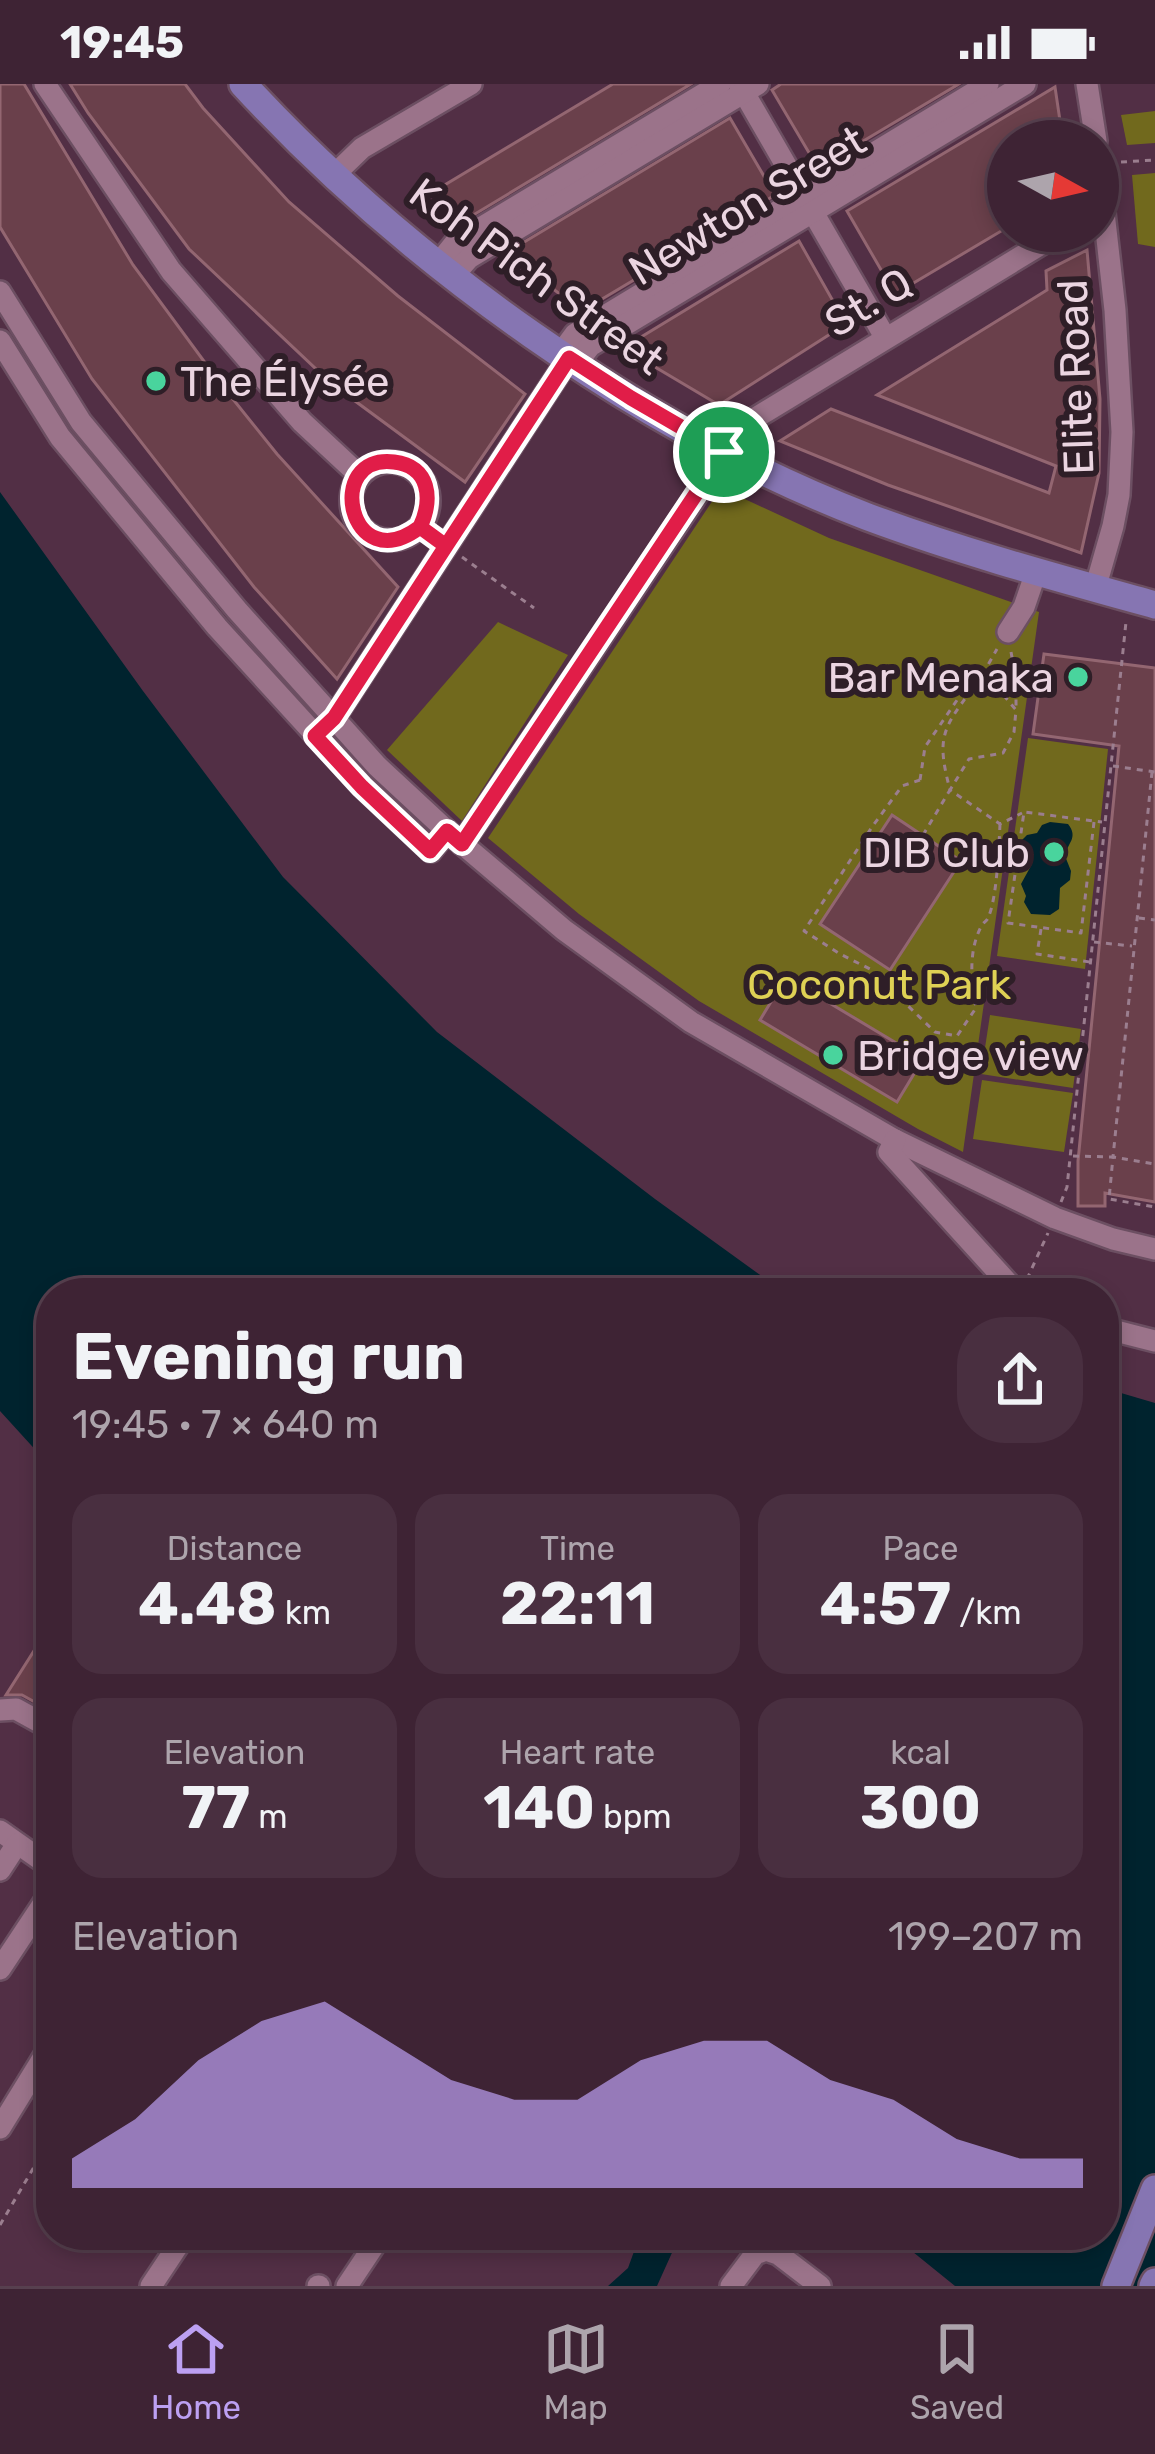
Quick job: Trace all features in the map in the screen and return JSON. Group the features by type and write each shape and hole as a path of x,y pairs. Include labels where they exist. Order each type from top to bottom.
{"main road":[{"name":"Koh Pich Street","path":"243,84 333,176 445,270 569,358 724,452 864,515 1144,602"},
{"path":"1116,2286 1155,2189"}],"street":[{"path":"45,84 171,272 302,422 359,475"},
{"path":"333,176 362,148 471,84"},
{"path":"445,270 454,244 720,84"},
{"path":"315,736 334,718 452,550 569,358 574,334 807,202 988,84"},
{"name":"Newton Sreet","path":"807,202 1025,84"},
{"path":"1087,84 1093,120"},
{"path":"445,270 747,87 885,337"},
{"name":"St. Q","path":"455,837 744,424 1028,252"},
{"name":"Elite Road","path":"1096,589 1113,526 1121,466 1120,390 1106,252"},
{"path":"0,292 81,422 236,610 377,766 564,930 691,1022 895,1140 1055,1218 1155,1249"},
{"path":"0,340 60,437 217,627 315,736 430,851 455,837"},
{"path":"384,461 415,470 429,499 420,527 396,540 373,537 363,530 351,511 350,499 359,475 384,461"},
{"path":"420,527 452,550"},
{"path":"1008,632 1024,607 1036,572"},
{"path":"895,1140 889,1152 1014,1278"},
{"path":"1119,1332 1155,1341"},
{"path":"0,1710 16,1709 36,1720"},
{"path":"0,1870 8,1837 36,1857"},
{"path":"0,1969 36,1915"},
{"path":"0,2128 36,2069"},
{"path":"152,2286 175,2250"},
{"path":"347,2286 372,2250"},
{"path":"731,2286 754,2254 766,2250 820,2286"}],"path":[{"path":"1119,161 1155,160"},
{"path":"452,550 534,608"},
{"path":"1026,1278 1067,1186 1126,620 1144,602"},
{"path":"923,836 969,759 1003,752 1014,732 1016,678 1008,632"},
{"path":"1000,824 950,790 943,744 946,725 1008,632"},
{"path":"1000,824 988,917 972,956 976,1008 957,1036 934,1032 870,969 804,931 902,786 920,780 925,747 966,687 972,682 996,686 1016,710"},
{"path":"1111,765 1153,772 1109,1199 1155,1208"},
{"path":"1000,824 1024,812 1105,822"},
{"path":"1024,812 1008,922 1041,928 1081,933 1094,822"},
{"path":"1143,846 1155,848"},
{"path":"1135,917 1155,920"},
{"path":"1041,928 1037,954 1090,962"},
{"path":"1092,942 1132,946"},
{"path":"1070,1156 1155,1164"},
{"path":"0,2225 36,2164"}],"green space":[{"path":"1155,111 1155,143 1127,145 1121,115"},
{"path":"1155,173 1155,247 1138,244 1132,175"},
{"name":"Coconut Park","path":"721,488 829,538 1039,612 963,1152 699,1001 579,914 488,838"},
{"path":"498,622 568,655 462,821 387,750"},
{"name":"DIB Club","path":"1028,738 1108,749 1085,969 997,956"},
{"path":"990,1015 1081,1029 1073,1088 981,1074"},
{"path":"982,1080 1073,1093 1064,1152 973,1139"}],"water":[{"path":"0,492 283,877 437,1032 764,1278 36,1278 36,1451 0,1411"},
{"path":"1050,822 1068,824 1071,829 1065,856 1070,880 1060,888 1059,909 1050,915 1031,914 1021,884 1032,864 1031,856 1020,848 1027,835"},
{"path":"1119,1392 1155,1403 1155,2286 955,2286 911,2250 1119,2250"},
{"path":"635,2250 673,2250 657,2286 608,2286 628,2268"}],"building":[{"name":"The Élysée","path":"0,84 24,84 133,265 220,383 277,454 398,587 337,679 254,587 92,379 0,227"},
{"path":"70,84 185,84 289,202 398,296 525,394 465,482 332,384 189,249"},
{"path":"613,84 691,84 465,220 433,192"},
{"path":"781,84 959,84 818,168 772,90"},
{"path":"1055,87 1060,120 1000,120"},
{"path":"730,118 775,195 711,234 582,311 506,253"},
{"path":"987,128 987,239 895,294 847,211"},
{"path":"799,241 846,324 719,405 623,348"},
{"path":"1087,252 1100,399 1099,473 1081,553 780,441 831,409 1049,493 1056,466 877,395 1047,290 1046,271"},
{"path":"1044,654 1155,668 1155,1202 1105,1193 1105,1206 1078,1206 1078,1161 1119,746 1033,734"},
{"path":"892,815 961,861 890,970 820,924"},
{"path":"786,977 923,1059 897,1102 760,1020"},
{"path":"36,1648 36,1703 22,1695 6,1695"}],"place":[{"name":"The Élysée","path":"156,381"},
{"name":"Bar Menaka","path":"1078,677"},
{"name":"DIB Club","path":"1054,852"},
{"name":"Bridge view","path":"833,1055"}],"route":[{"path":"724,452 462,844 447,831 430,851 315,736 334,718 446,546 420,527 429,499 415,470 395,462 374,464 359,475 350,499 351,511 363,530 373,537 396,540 420,527 446,546 569,358 724,452"}]}
